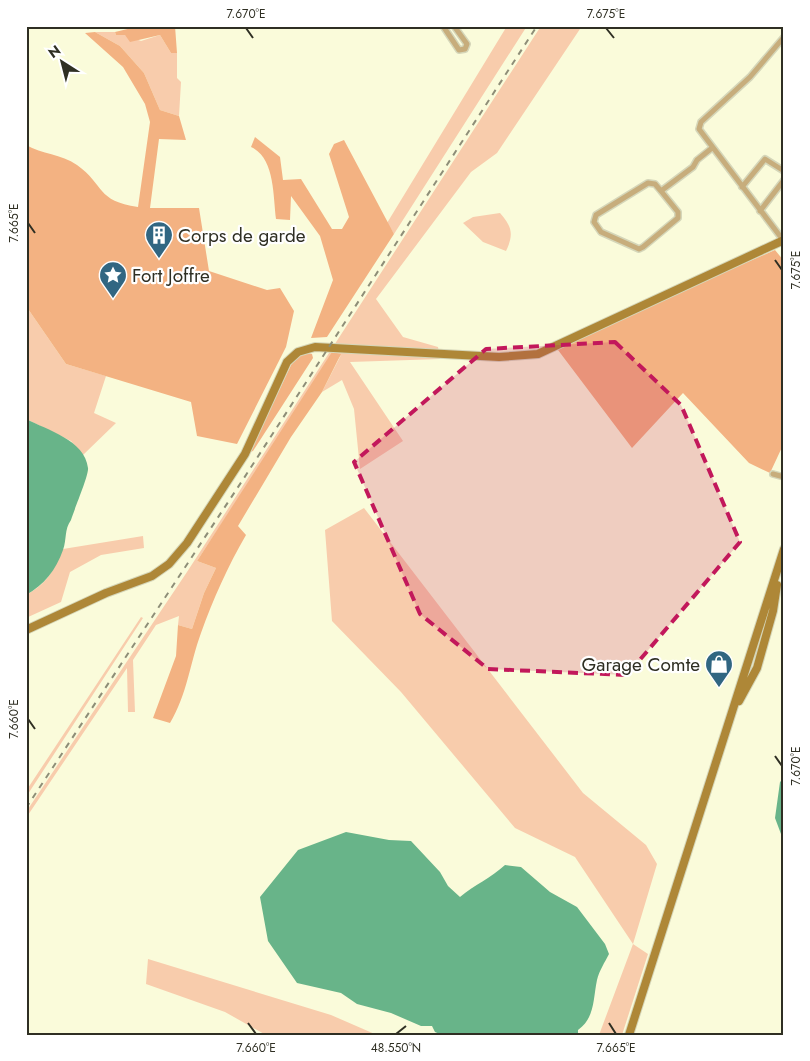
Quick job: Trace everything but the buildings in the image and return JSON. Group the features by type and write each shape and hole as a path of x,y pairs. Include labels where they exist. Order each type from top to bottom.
{"main road":[{"path":"26,630 106,593 158,573 174,560 245,454 287,362 294,354 306,348 499,357 532,356 545,352 726,265 783,240"},
{"path":"629,1035 731,716 752,679 784,549"}],"street":[{"path":"443,26 459,50 464,49 467,44 454,26"},
{"path":"783,240 699,129 701,122 750,77 784,37"},
{"path":"661,191 693,167 696,160 712,148"},
{"path":"742,187 765,159 784,171"},
{"path":"760,211 784,180"},
{"path":"648,183 655,184 661,191 678,212 678,218 644,247 639,249 601,232 594,222 596,216 648,183"},
{"path":"773,474 784,477"}],"highlighted area":[{"path":"615,342 681,405 740,542 627,675 488,669 420,614 354,462 486,349"}],"shaded area":[{"path":"140,26 175,26 177,53 171,53 160,35 130,42 125,35 116,35 115,32"},
{"path":"507,26 527,26 394,234 387,223"},
{"path":"541,26 582,26 497,153 471,172 376,299 403,337 438,347 440,359 350,362 403,441 360,469 354,409 342,380 322,392 341,355 263,461 197,561 216,568 204,593 192,629 178,625 179,616 156,625 133,660 135,712 128,712 127,668 26,818 26,812 187,572"},
{"path":"95,32 115,32 116,35 125,35 141,41 160,35 171,53 177,53 177,78 181,82 179,116 160,110 144,73 120,46"},
{"path":"95,32 120,46 144,73 160,110 179,116 186,140 159,139 150,208 199,208 209,271 267,290 280,288 294,311 286,347 237,444 197,436 191,402 66,364 26,306 26,145 71,161 86,172 102,191 115,201 138,207 150,122 145,104 123,67 85,33"},
{"path":"255,137 280,157 283,180 301,179 332,229 342,229 349,217 329,154 334,144 344,140 394,234 327,337 311,338 333,280 320,236 291,196 290,220 276,219 269,169 259,152 251,147"},
{"path":"500,213 511,231 506,251 483,242 463,223 473,217"},
{"path":"775,250 784,261 784,443 770,473 749,463 683,393 632,448 558,350 613,321"},
{"path":"26,306 66,364 106,376 94,413 116,423 83,455 71,441 26,419"},
{"path":"332,352 341,354 322,392 291,437 238,526 246,535 227,571 211,608 197,644 176,712 170,723 153,718 176,656 178,625 192,629 204,593 216,568 197,561"},
{"path":"307,353 312,354 313,358 253,451 250,452 292,363 299,356"},
{"path":"26,419 73,443 85,458 88,472 67,527 60,557 44,582 26,595"},
{"path":"364,508 583,793 646,845 657,864 633,944 575,857 515,828 401,692 332,621 325,530"},
{"path":"143,536 144,548 101,555 70,572 61,602 26,618 26,595 45,581 63,549"},
{"path":"141,617 143,618 26,797 26,791"},
{"path":"784,778 784,842 775,818 780,782"},
{"path":"346,832 389,840 411,841 440,872 448,886 460,897 505,865 521,867 550,892 577,907 605,944 609,954 598,977 594,1001 588,1020 578,1030 578,1035 442,1035 435,1032 432,1026 421,1026 391,1013 357,1004 341,993 297,983 268,941 260,897 298,850"},
{"path":"633,944 648,954 622,1035 599,1035"},
{"path":"148,959 331,1015 377,1035 266,1035 225,1012 146,984"}],"railway":[{"path":"26,808 244,478 537,26"}],"place":[{"name":"Corps de garde","path":"159,259"},
{"name":"Fort Joffre","path":"113,299"},
{"name":"Garage Comte","path":"719,688"}]}
